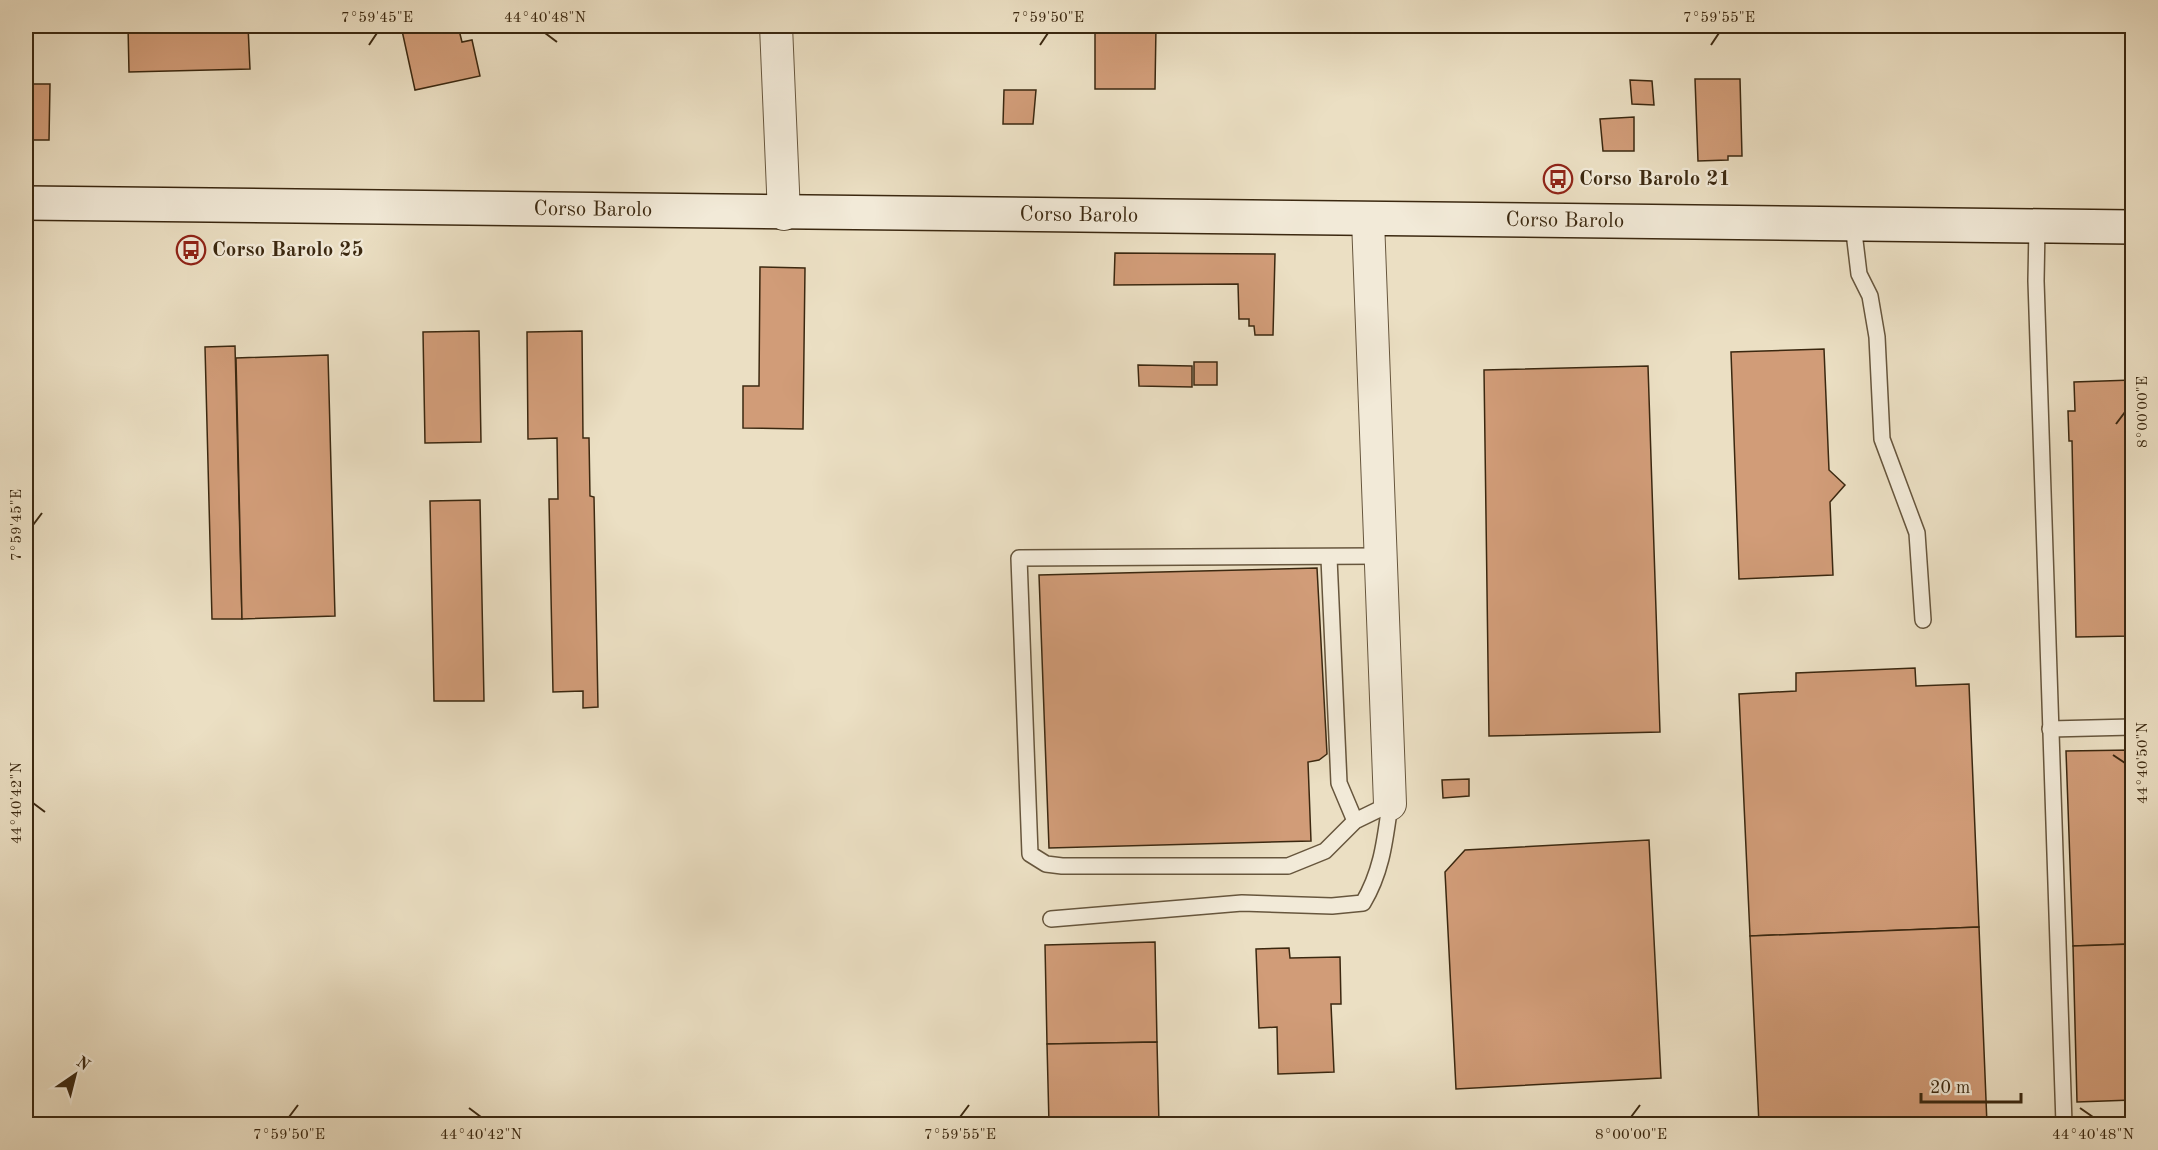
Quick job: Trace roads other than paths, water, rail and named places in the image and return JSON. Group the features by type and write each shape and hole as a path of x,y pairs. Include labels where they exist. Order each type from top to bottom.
{"main road":[{"name":"Corso Barolo","path":"26,203 784,214 2133,227"}],"street":[{"path":"776,26 784,214"},
{"path":"1368,220 1390,804"}],"lane":[{"path":"1853,224 1859,274 1870,296 1876,337 1882,439 1917,533 1923,620"},
{"path":"2037,226 2036,281 2064,1125"},
{"path":"1381,556 1019,558 1030,855 1046,864 1062,866 1288,866 1325,851 1355,821 1390,804"},
{"path":"1329,558 1339,783 1355,821"},
{"path":"2050,729 2133,727"},
{"path":"1051,919 1242,903 1332,906 1363,903 1374,884 1383,859 1390,804"}],"place":[{"name":"Corso Barolo 21","path":"1558,179"},
{"name":"Corso Barolo 25","path":"191,250"}]}
